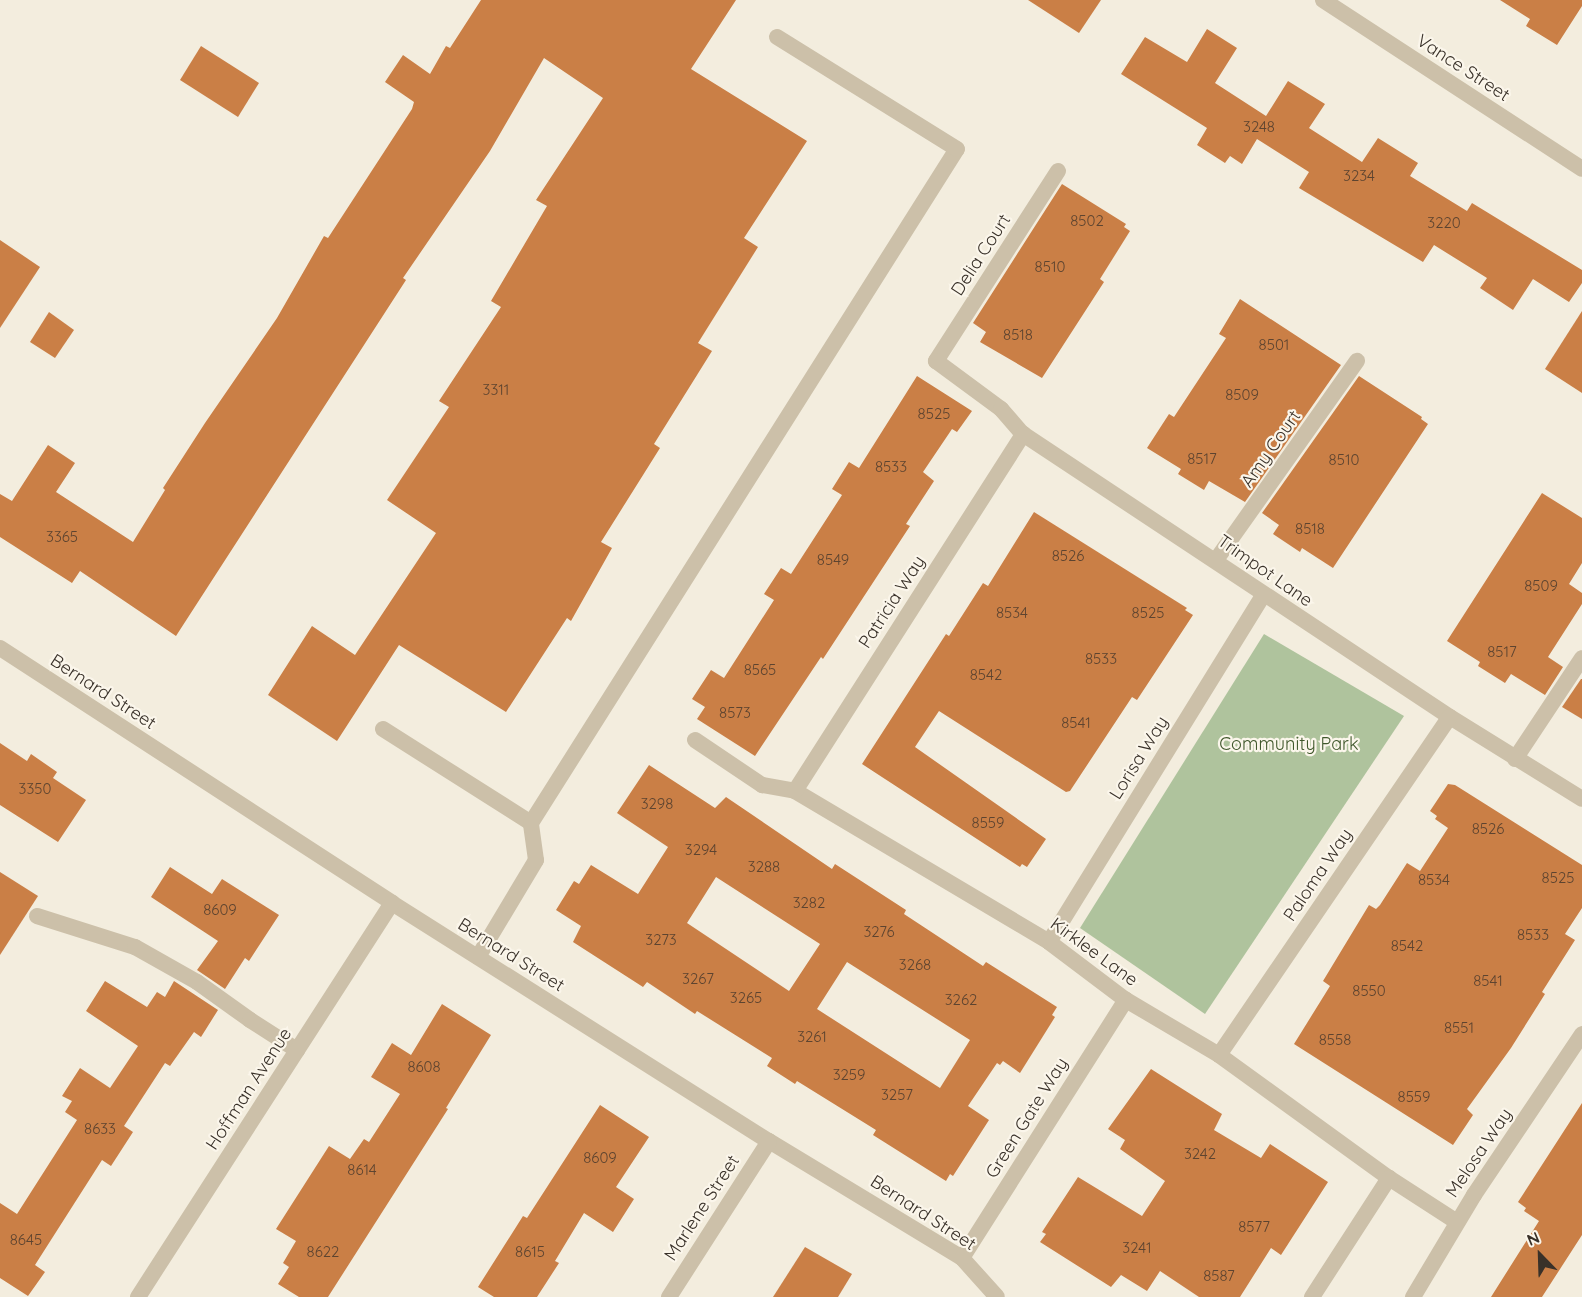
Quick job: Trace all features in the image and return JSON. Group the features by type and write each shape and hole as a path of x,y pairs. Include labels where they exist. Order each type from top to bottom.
{"street":[{"name":"Vance Street","path":"1323,0 1582,169"},
{"path":"478,957 536,860 531,823 957,149 777,37"},
{"name":"Delia Court","path":"936,361 1058,171"},
{"name":"Trimpot Lane","path":"936,361 1001,409 1023,434 1216,560 1263,595 1515,759 1582,799"},
{"name":"Amy Court","path":"1216,560 1357,361"},
{"name":"Patricia Way","path":"795,791 1023,434"},
{"name":"Lorisa Way","path":"1048,942 1263,595"},
{"name":"Bernard Street","path":"0,648 392,903 769,1141 962,1258 997,1297"},
{"path":"1515,759 1582,658"},
{"name":"Paloma Way","path":"1219,1055 1450,717"},
{"path":"383,729 531,823"},
{"name":"Kirklee Lane","path":"695,740 762,785 795,791 1048,942 1126,1000 1219,1055 1389,1178 1457,1222"},
{"name":"Hoffman Avenue","path":"138,1297 392,903"},
{"path":"36,916 135,948 197,982 297,1050"},
{"name":"Green Gate Way","path":"962,1258 1126,1000"},
{"name":"Melosa Way","path":"1413,1297 1457,1222 1582,1034"},
{"name":"Marlene Street","path":"669,1297 769,1141"},
{"path":"1312,1297 1389,1178"}],"green space":[{"name":"Community Park","path":"1264,634 1404,716 1205,1014 1080,928"}],"building":[{"path":"481,0 736,0 691,69 807,141 744,238 758,247 698,343 712,351 654,444 660,448 601,542 612,548 571,621 567,618 506,712 399,645 337,741 268,695 312,626 355,655 436,533 387,500 449,407 439,401 501,307 491,301 547,206 536,200 603,98 544,58 490,151 403,278 406,280 176,636 80,571 72,583 0,537 0,494 12,501 48,445 75,463 56,492 133,542 165,490 163,488 277,318 324,236 328,238 412,109 414,102 385,82 403,55 430,74 446,46 450,48"},
{"path":"1028,0 1101,0 1079,33"},
{"path":"1500,0 1582,0 1582,6 1557,45 1526,26 1530,19"},
{"path":"1207,29 1237,48 1215,83 1266,116 1288,81 1325,104 1309,128 1362,162 1378,138 1418,163 1410,176 1467,211 1472,203 1582,270 1582,283 1569,302 1533,279 1513,310 1480,288 1487,278 1434,245 1423,262 1299,188 1309,172 1257,139 1242,164 1230,156 1225,163 1197,145 1207,128 1121,74 1145,37 1187,62"},
{"path":"201,46 259,83 238,117 180,80"},
{"path":"1062,184 1126,224 1124,227 1130,231 1100,279 1104,282 1042,378 980,342 986,332 973,323"},
{"path":"0,240 40,267 0,328"},
{"path":"1240,299 1341,365 1245,502 1209,481 1204,490 1178,474 1181,469 1147,448 1169,414 1174,417 1226,338 1219,334"},
{"path":"1582,311 1582,393 1545,369"},
{"path":"49,312 74,330 55,358 30,342"},
{"path":"917,376 972,411 957,432 952,429 923,472 934,481 906,524 910,526 823,659 821,657 755,756 697,719 705,707 692,699 711,670 724,678 774,600 764,594 781,568 791,574 842,495 832,489 849,462 859,468"},
{"path":"1359,376 1422,417 1421,419 1428,424 1333,568 1302,548 1300,552 1273,534 1279,525 1262,513"},
{"path":"1542,493 1582,518 1582,563 1569,584 1582,593 1582,604 1548,657 1563,667 1545,695 1511,674 1505,683 1478,666 1480,662 1447,641"},
{"path":"1034,512 1187,608 1185,610 1193,615 1137,700 1132,697 1070,791 1066,792 939,711 915,747 1046,839 1027,867 1022,864 1020,867 862,764 946,634 949,636 983,583 988,586"},
{"path":"1582,679 1582,719 1562,707"},
{"path":"0,743 27,761 31,754 57,772 53,778 86,800 58,842 0,805"},
{"path":"649,765 715,808 726,797 832,869 835,864 906,910 904,914 983,966 986,962 1057,1007 1052,1015 1055,1017 1020,1073 1003,1061 1000,1065 997,1063 968,1106 989,1120 953,1176 950,1174 946,1181 873,1135 876,1130 797,1081 795,1084 767,1066 772,1058 697,1011 695,1014 647,982 643,987 573,942 581,926 556,910 574,881 579,884 591,865 638,894 668,847 617,813","holes":["716,877 820,944 789,991 687,923","847,962 970,1040 940,1088 817,1009"]},
{"path":"1448,784 1455,785 1582,865 1582,908 1565,934 1575,940 1542,992 1545,994 1511,1048 1467,1109 1473,1115 1453,1145 1294,1044 1330,986 1323,981 1369,905 1376,909 1380,905 1407,863 1420,871 1448,828 1435,819 1437,816 1430,811"},
{"path":"170,867 212,894 222,879 279,915 249,961 245,958 225,989 197,970 218,941 151,897"},
{"path":"0,872 38,896 0,955"},
{"path":"105,981 147,1007 157,992 165,997 174,981 218,1010 201,1037 194,1032 170,1066 165,1063 124,1126 133,1132 111,1166 102,1160 35,1265 45,1272 28,1296 0,1278 0,1203 17,1214 77,1120 65,1112 72,1101 62,1096 80,1068 110,1088 138,1046 86,1011"},
{"path":"442,1004 491,1035 446,1108 448,1109 328,1297 299,1297 278,1284 289,1267 283,1263 296,1241 276,1229 329,1146 350,1159 364,1139 369,1142 400,1094 371,1077 392,1043 411,1055"},
{"path":"1151,1069 1222,1114 1214,1130 1261,1158 1270,1144 1328,1182 1281,1255 1271,1248 1240,1297 1199,1297 1160,1271 1147,1291 1121,1275 1111,1287 1040,1242 1046,1234 1042,1232 1078,1177 1142,1216 1165,1181 1120,1149 1125,1140 1108,1129"},
{"path":"1582,1103 1582,1235 1542,1297 1491,1297 1539,1221 1524,1211 1526,1208 1518,1202"},
{"path":"600,1105 649,1137 616,1187 634,1199 613,1232 584,1213 555,1261 559,1263 537,1297 494,1297 478,1287 523,1216 527,1218"},
{"path":"805,1247 852,1274 838,1297 773,1297"}]}
